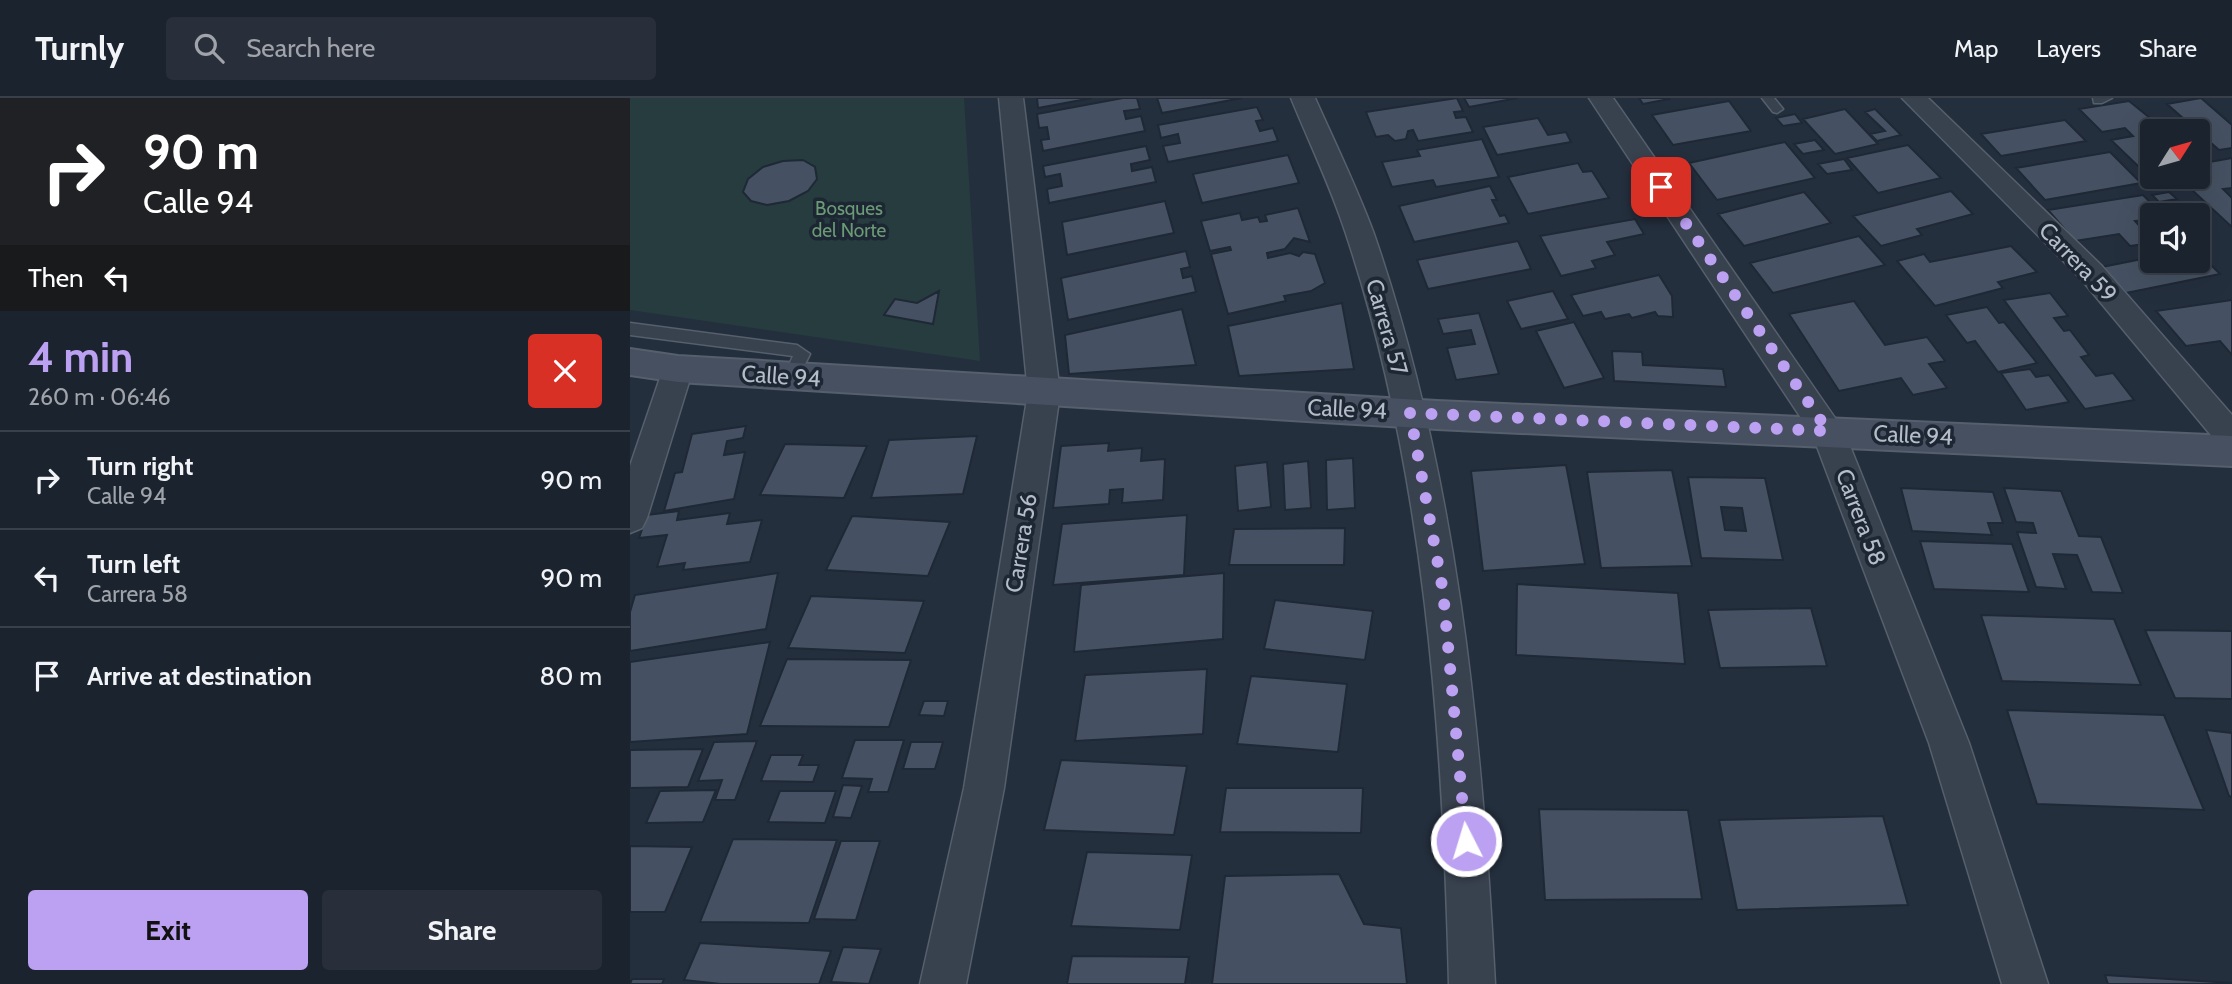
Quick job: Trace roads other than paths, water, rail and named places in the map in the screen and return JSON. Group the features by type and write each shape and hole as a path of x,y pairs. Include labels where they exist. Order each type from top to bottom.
{"street":[{"name":"Carrera 56","path":"943,984 984,788 1044,393 1011,98"},
{"name":"Carrera 57","path":"1303,98 1364,247 1410,413 1443,591 1469,869 1472,984"},
{"name":"Carrera 58","path":"1601,98 1828,431 1949,743 2025,984"},
{"name":"Carrera 59","path":"1914,98 2091,272 2232,436"},
{"name":"Calle 94","path":"630,362 678,369 1044,393 1410,413 2232,451"},
{"path":"630,518 678,369"}],"lane":[{"path":"1768,98 1777,109"},
{"path":"630,329 797,351 802,358 792,376"}],"park label":[{"name":"Bosques del Norte","path":"849,219"}]}
